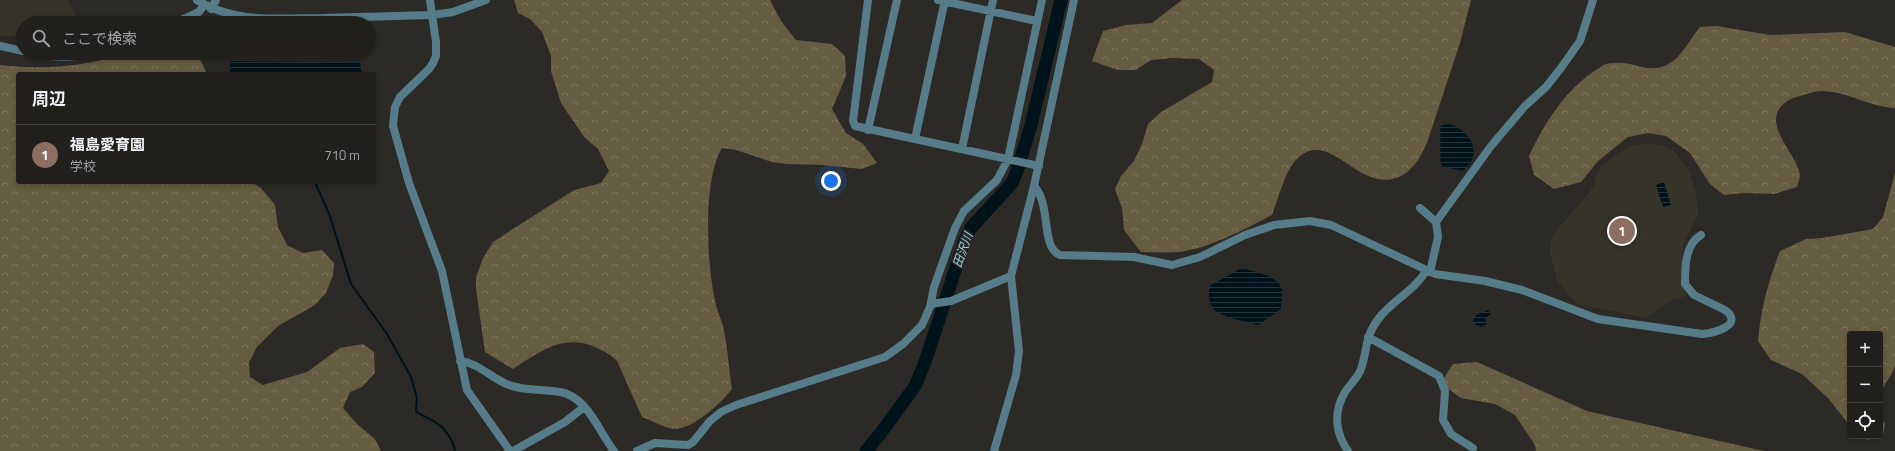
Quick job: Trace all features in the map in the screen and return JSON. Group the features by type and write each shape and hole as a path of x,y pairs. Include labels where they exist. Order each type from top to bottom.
{"street":[{"path":"197,0 208,7 245,16"},
{"path":"190,16 208,7 216,0"},
{"path":"430,0 436,42 436,56 430,69 400,97 395,107 393,126 409,183 442,271 467,390 510,451"},
{"path":"372,16 432,15 453,12 486,0"},
{"path":"868,0 853,121 855,126 1039,166"},
{"path":"868,130 897,0"},
{"path":"915,139 943,0 990,12 1037,21"},
{"path":"962,149 993,0"},
{"path":"638,451 655,444 666,443 679,446 688,444 693,442 710,421 721,412 736,405 885,357 903,344 922,325 935,304 934,287 955,228 964,211 997,180 1008,159 1042,0"},
{"path":"994,451 1016,375 1019,351 1011,276 1039,166 1074,0"},
{"path":"1436,222 1491,146 1525,106 1546,87 1561,68 1580,41 1593,0"},
{"path":"0,46 16,49"},
{"path":"1034,186 1038,190 1045,205 1050,245 1056,253 1060,255 1134,256 1172,265 1200,256 1259,229 1274,225 1310,221 1331,225 1428,271 1485,281 1522,290 1586,315 1606,320 1673,331 1711,334 1730,324 1731,317 1725,310 1694,295 1686,284 1686,258 1695,239 1701,236"},
{"path":"1348,451 1339,436 1337,426 1338,415 1344,395 1361,370 1368,337 1385,311 1428,271 1438,237 1436,222 1420,208"},
{"path":"935,304 951,301 1011,276"},
{"path":"1368,337 1439,376 1445,391 1444,420 1446,425 1451,434 1473,448"},
{"path":"460,360 468,362 510,386 570,394 584,407 614,451"},
{"path":"513,451 565,422 584,407"}],"shaded area":[{"path":"0,0 68,0 75,14 75,16 16,16 16,37 0,36"},
{"path":"230,61 360,62 362,72 230,72"},
{"path":"1448,124 1463,131 1469,137 1472,144 1474,151 1473,158 1469,165 1462,171 1442,166 1441,163 1440,127"},
{"path":"1634,145 1662,145 1674,151 1689,170 1696,193 1698,215 1683,244 1682,281 1686,296 1672,300 1645,318 1577,304 1557,281 1550,253 1552,235 1588,194 1593,187 1596,176 1601,167 1623,149"},
{"path":"1664,182 1671,205 1663,207 1656,185"},
{"path":"1240,269 1258,272 1277,281 1282,290 1281,309 1258,325 1222,315 1215,310 1211,304 1209,296 1211,285"},
{"path":"1488,310 1491,314 1485,318 1487,324 1481,327 1476,325 1473,321 1476,315"}],"green space":[{"path":"514,0 770,0 781,21 796,40 832,44 845,56 846,76 832,109 846,133 863,144 877,163 862,169 822,165 786,164 772,162 736,150 722,148 716,162 711,181 709,202 708,225 710,270 717,308 727,345 732,389 714,408 690,425 674,429 662,426 642,417 617,361 599,349 587,344 575,342 554,346 533,356 513,369 485,352 476,289 476,277 483,258 493,242 574,190 601,183 609,171 598,149 584,137 561,103 551,71 551,56 542,32 530,19 518,13"},
{"path":"1182,0 1471,0 1460,43 1427,143 1415,164 1407,173 1396,178 1382,180 1357,170 1334,155 1322,151 1311,151 1299,157 1290,168 1272,215 1226,238 1201,247 1178,252 1141,252 1124,230 1122,208 1115,189 1121,176 1134,161 1142,144 1148,124 1161,112 1212,82 1214,70 1199,59 1173,58 1151,60 1136,70 1117,70 1092,61 1103,31 1126,25 1152,23"},
{"path":"1717,26 1770,35 1845,32 1895,47 1895,108 1876,105 1840,94 1821,91 1803,95 1786,102 1778,110 1776,119 1777,128 1781,138 1793,157 1800,176 1797,187 1774,194 1744,193 1724,195 1710,184 1690,153 1666,136 1648,133 1628,137 1598,161 1581,182 1554,189 1534,175 1529,156 1548,121 1572,90 1593,72 1603,65 1611,63 1624,63 1653,68 1663,67 1677,58 1700,27"},
{"path":"200,60 206,72 16,72 16,184 254,184 261,188 275,205 278,227 287,245 303,253 322,250 334,263 333,275 326,293 315,305 278,326 257,347 249,362 250,377 263,385 307,372 340,348 363,344 374,352 375,373 362,387 350,392 343,408 357,424 375,439 381,451 0,451 0,65 48,67 95,61"},
{"path":"1895,173 1895,366 1892,374 1883,388 1883,331 1847,331 1847,422 1829,399 1802,374 1771,360 1758,341 1761,317 1780,251 1806,239 1822,238 1873,229 1883,217"},
{"path":"1477,362 1587,411 1764,451 1536,451 1535,445 1515,415 1495,404 1461,398 1447,388 1444,378 1453,364"},
{"path":"1883,421 1885,424 1883,436"}],"waterway":[{"name":"田沢川","path":"866,451 915,386 925,362 965,240 970,229 1012,183 1031,125 1061,0"},
{"path":"316,184 330,216 351,284 387,334 411,377 417,398 416,411 435,422 445,431 455,451"}],"place":[{"name":"福島愛育園","path":"1622,231"}]}
